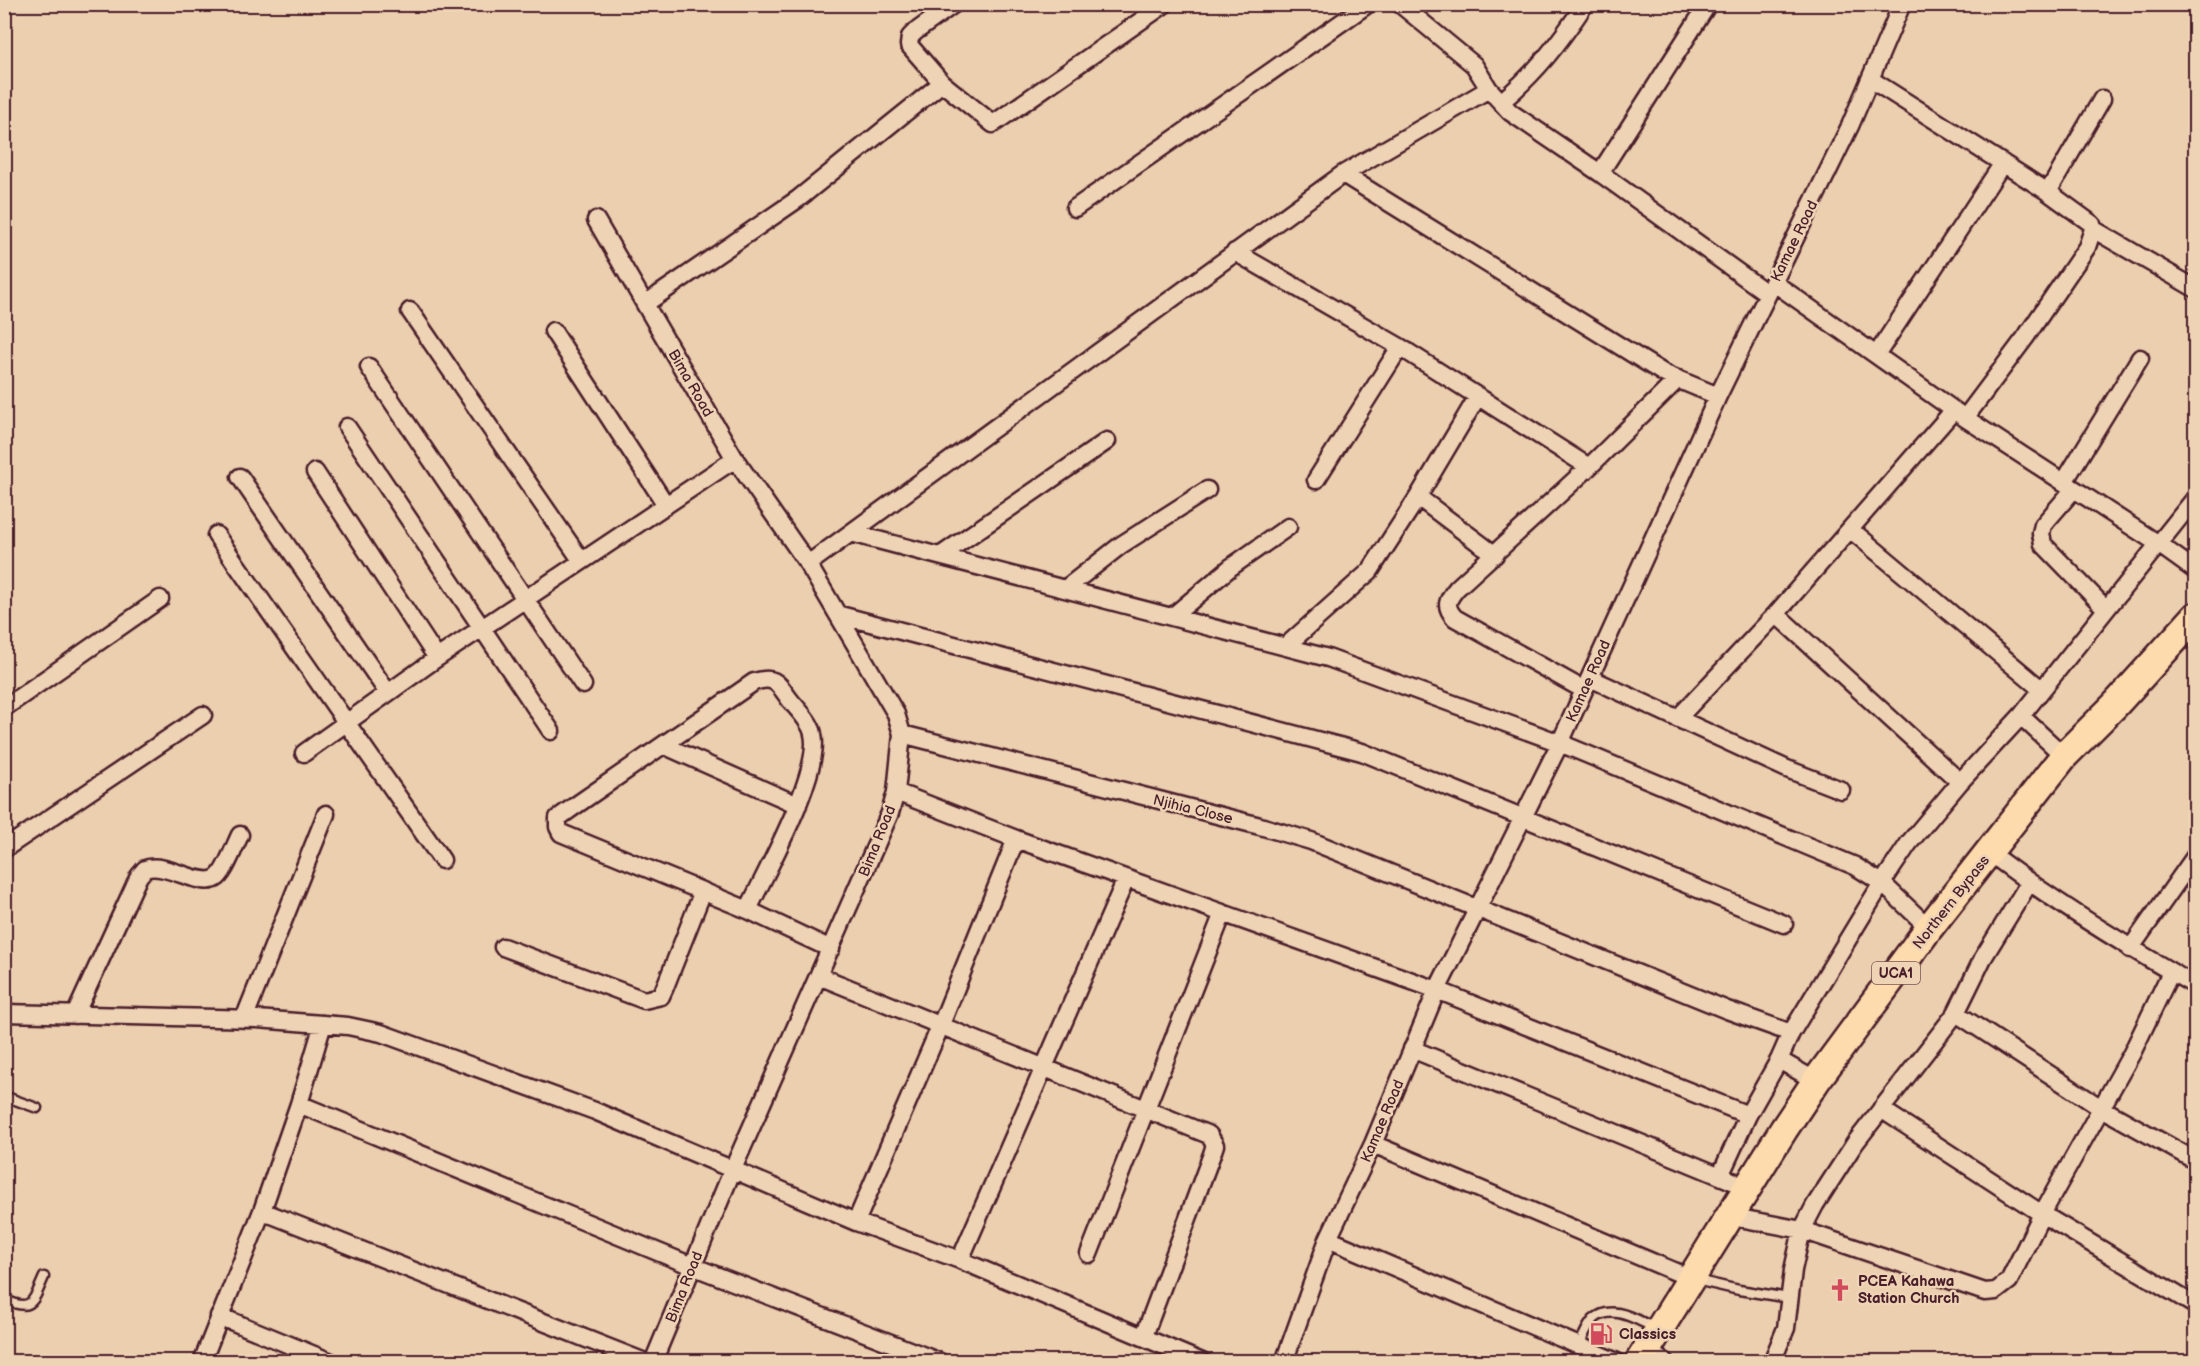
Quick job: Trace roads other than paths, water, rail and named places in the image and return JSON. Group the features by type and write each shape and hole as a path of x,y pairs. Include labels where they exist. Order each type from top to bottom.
{"main road":[{"name":"Northern Bypass","path":"1652,1351 1690,1278 1816,1081 1929,928 2064,756 2115,705 2196,616"}],"street":[{"path":"954,4 915,32 910,37 909,45 942,83 993,124 1165,4"},
{"path":"1075,208 1368,4"},
{"path":"1400,4 1474,65 1489,89 1510,112 1524,122 1771,288 1877,354 1960,414 2196,571"},
{"path":"1501,102 1528,79 1550,55 1585,4"},
{"path":"1600,173 1708,4"},
{"name":"Kamae Road","path":"1284,1362 1328,1239 1373,1144 1437,990 1560,742 1718,396 1850,126 1902,4"},
{"path":"1678,718 1776,614 1850,528 1960,414 2025,338 2087,247 2094,230 2088,219 2048,192 1870,79"},
{"path":"645,304 798,199 942,83"},
{"path":"808,564 1343,174 1489,89"},
{"path":"2048,192 2102,99"},
{"path":"1877,354 2003,163"},
{"path":"1343,174 1665,374 1718,396"},
{"name":"Bima Road","path":"596,220 735,459 808,564 840,615 896,714 902,734 896,792 890,813 733,1170 653,1362"},
{"path":"2094,230 2196,290"},
{"path":"1235,252 1400,347 1589,467"},
{"path":"410,311 581,560"},
{"path":"553,331 666,505"},
{"path":"1316,480 1400,347"},
{"path":"2105,609 2043,543 2041,533 2043,525 2069,485 2140,358"},
{"path":"369,366 583,685"},
{"path":"1678,379 1589,467 1457,588 1450,597 1448,610 1455,618 1587,684 1678,718 1788,769 1841,790"},
{"path":"1286,646 1370,571 1418,497 1478,396"},
{"path":"347,427 551,731"},
{"path":"940,556 1107,441"},
{"path":"304,753 437,658 735,459"},
{"path":"315,472 437,658"},
{"path":"240,477 388,693"},
{"path":"1065,589 1121,545 1207,490"},
{"path":"1418,497 1495,555"},
{"path":"1720,1176 1748,1115 1779,1060 1791,1033 1882,882 1909,843 1960,782 2021,716 2196,497"},
{"path":"1173,616 1231,567 1288,527"},
{"path":"1850,528 2041,689"},
{"path":"851,533 1328,658 1560,742 1855,866 1882,882 1929,928"},
{"path":"216,535 442,860"},
{"path":"4,708 160,599"},
{"path":"1776,614 1960,782"},
{"path":"840,615 1362,752 1784,924"},
{"path":"748,910 798,805 816,747 813,730 776,681 765,678 754,682 558,818 558,827 561,833 704,891 831,949"},
{"path":"4,849 203,715"},
{"path":"2021,716 2064,756"},
{"name":"Njihia Close","path":"902,734 1291,835 1348,855 1726,1010 1791,1033"},
{"path":"663,745 798,805"},
{"path":"896,792 1016,839 1437,990 1748,1115"},
{"path":"244,1019 326,814"},
{"path":"75,1015 139,876 145,869 160,866 203,880 211,880 219,876 240,835"},
{"path":"856,1222 940,1027 1016,839"},
{"path":"1990,853 2029,883 2130,949 2196,986"},
{"path":"2130,949 2196,855"},
{"path":"960,1260 1126,879"},
{"path":"1772,1362 1786,1328 1792,1270 1802,1230 1836,1172 1881,1109 1956,1013 1983,958 2029,883"},
{"path":"503,947 644,1000 653,999 660,996 665,987 704,891"},
{"path":"1089,1254 1222,913"},
{"path":"1729,1216 1802,1230 1985,1292 1996,1291 2008,1281 2132,1053 2171,972"},
{"path":"819,976 1209,1135 1215,1144 1144,1336"},
{"path":"4,1013 244,1019 348,1026 381,1033 594,1111 856,1222 960,1260 1202,1362"},
{"path":"1956,1013 2101,1108 2196,1161"},
{"path":"202,1362 262,1211 299,1104 323,1024"},
{"path":"1412,1049 1747,1187"},
{"path":"1779,1060 1816,1081"},
{"path":"299,1104 692,1266 940,1362"},
{"path":"1881,1109 2042,1215 2196,1306"},
{"path":"1373,1144 1690,1278"},
{"path":"262,1211 645,1362"},
{"path":"1328,1239 1617,1362"},
{"path":"219,1316 332,1362"}],"lane":[{"path":"4,1096 37,1108"},
{"path":"4,1299 17,1306 25,1306 33,1302 44,1277"},
{"path":"1690,1278 1739,1290 1789,1298"},
{"path":"1579,1345 1592,1320 1603,1314 1617,1311 1652,1351"}],"place":[{"name":"PCEA Kahawa Station Church","path":"1840,1290"},
{"name":"Classics","path":"1601,1334"}]}
